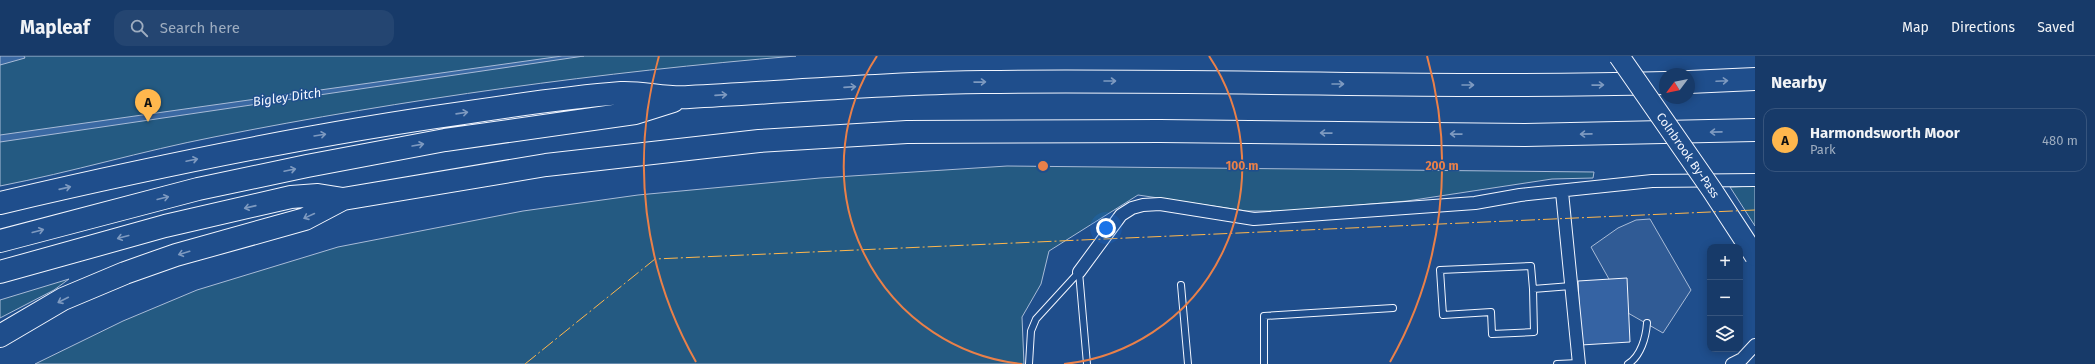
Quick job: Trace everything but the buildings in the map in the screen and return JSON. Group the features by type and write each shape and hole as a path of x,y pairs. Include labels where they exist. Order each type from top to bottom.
{"highway":[{"name":"Colnbrook By-Pass","path":"1619,56 1712,190 1755,256"},
{"path":"1695,82 1755,79"},
{"path":"0,203 207,157 422,118 626,93 682,98 896,84 981,82 1146,81 1441,85 1659,83"},
{"path":"0,241 198,189 307,166 445,140 635,114 682,98"},
{"path":"0,272 165,226 291,197 318,196 343,199 546,165 759,142 907,132 1160,131 1525,135 1755,130"},
{"path":"0,336 64,299 118,276 176,255 305,219 343,199"}],"street":[{"path":"1080,272 1122,215 1132,208 1144,205 1160,204 1254,219 1475,204 1520,195 1562,192 1652,181 1755,180"},
{"path":"1562,192 1579,364"},
{"path":"1737,362 1755,345"},
{"path":"1737,362 1755,361"}],"lane":[{"path":"1531,266 1533,290 1534,332 1492,334 1491,312 1443,315 1440,270 1531,266"},
{"path":"1030,364 1031,331 1036,319 1080,272"},
{"path":"1080,272 1087,364"},
{"path":"1181,285 1188,364"},
{"path":"1533,290 1571,286"},
{"path":"1264,364 1264,316 1393,308"},
{"path":"1628,364 1632,362 1642,347 1647,323"},
{"path":"1557,364 1579,364"}],"shaded area":[{"path":"0,56 796,56 650,70 504,88 431,99 286,123 214,137 0,186"},
{"path":"1007,166 1594,172 1593,178 1552,179 1407,201 1286,211 1247,211 1138,195 1049,251 1041,284 1022,317 1024,364 35,364 123,321 197,290 338,247 523,211 638,195 820,178"},
{"path":"1755,186 1755,226 1730,187"},
{"path":"1650,219 1691,290 1663,333 1628,313 1591,247 1618,228 1636,220"},
{"path":"69,279 54,290 0,318 0,300"}],"water":[{"path":"0,56 24,56 25,58 0,65"},
{"name":"Bigley Ditch","path":"562,56 584,56 0,142 0,135"}],"power":[{"path":"525,364 655,259 1755,210"}],"place":[{"name":"Harmondsworth Moor","path":"148,122"}]}
